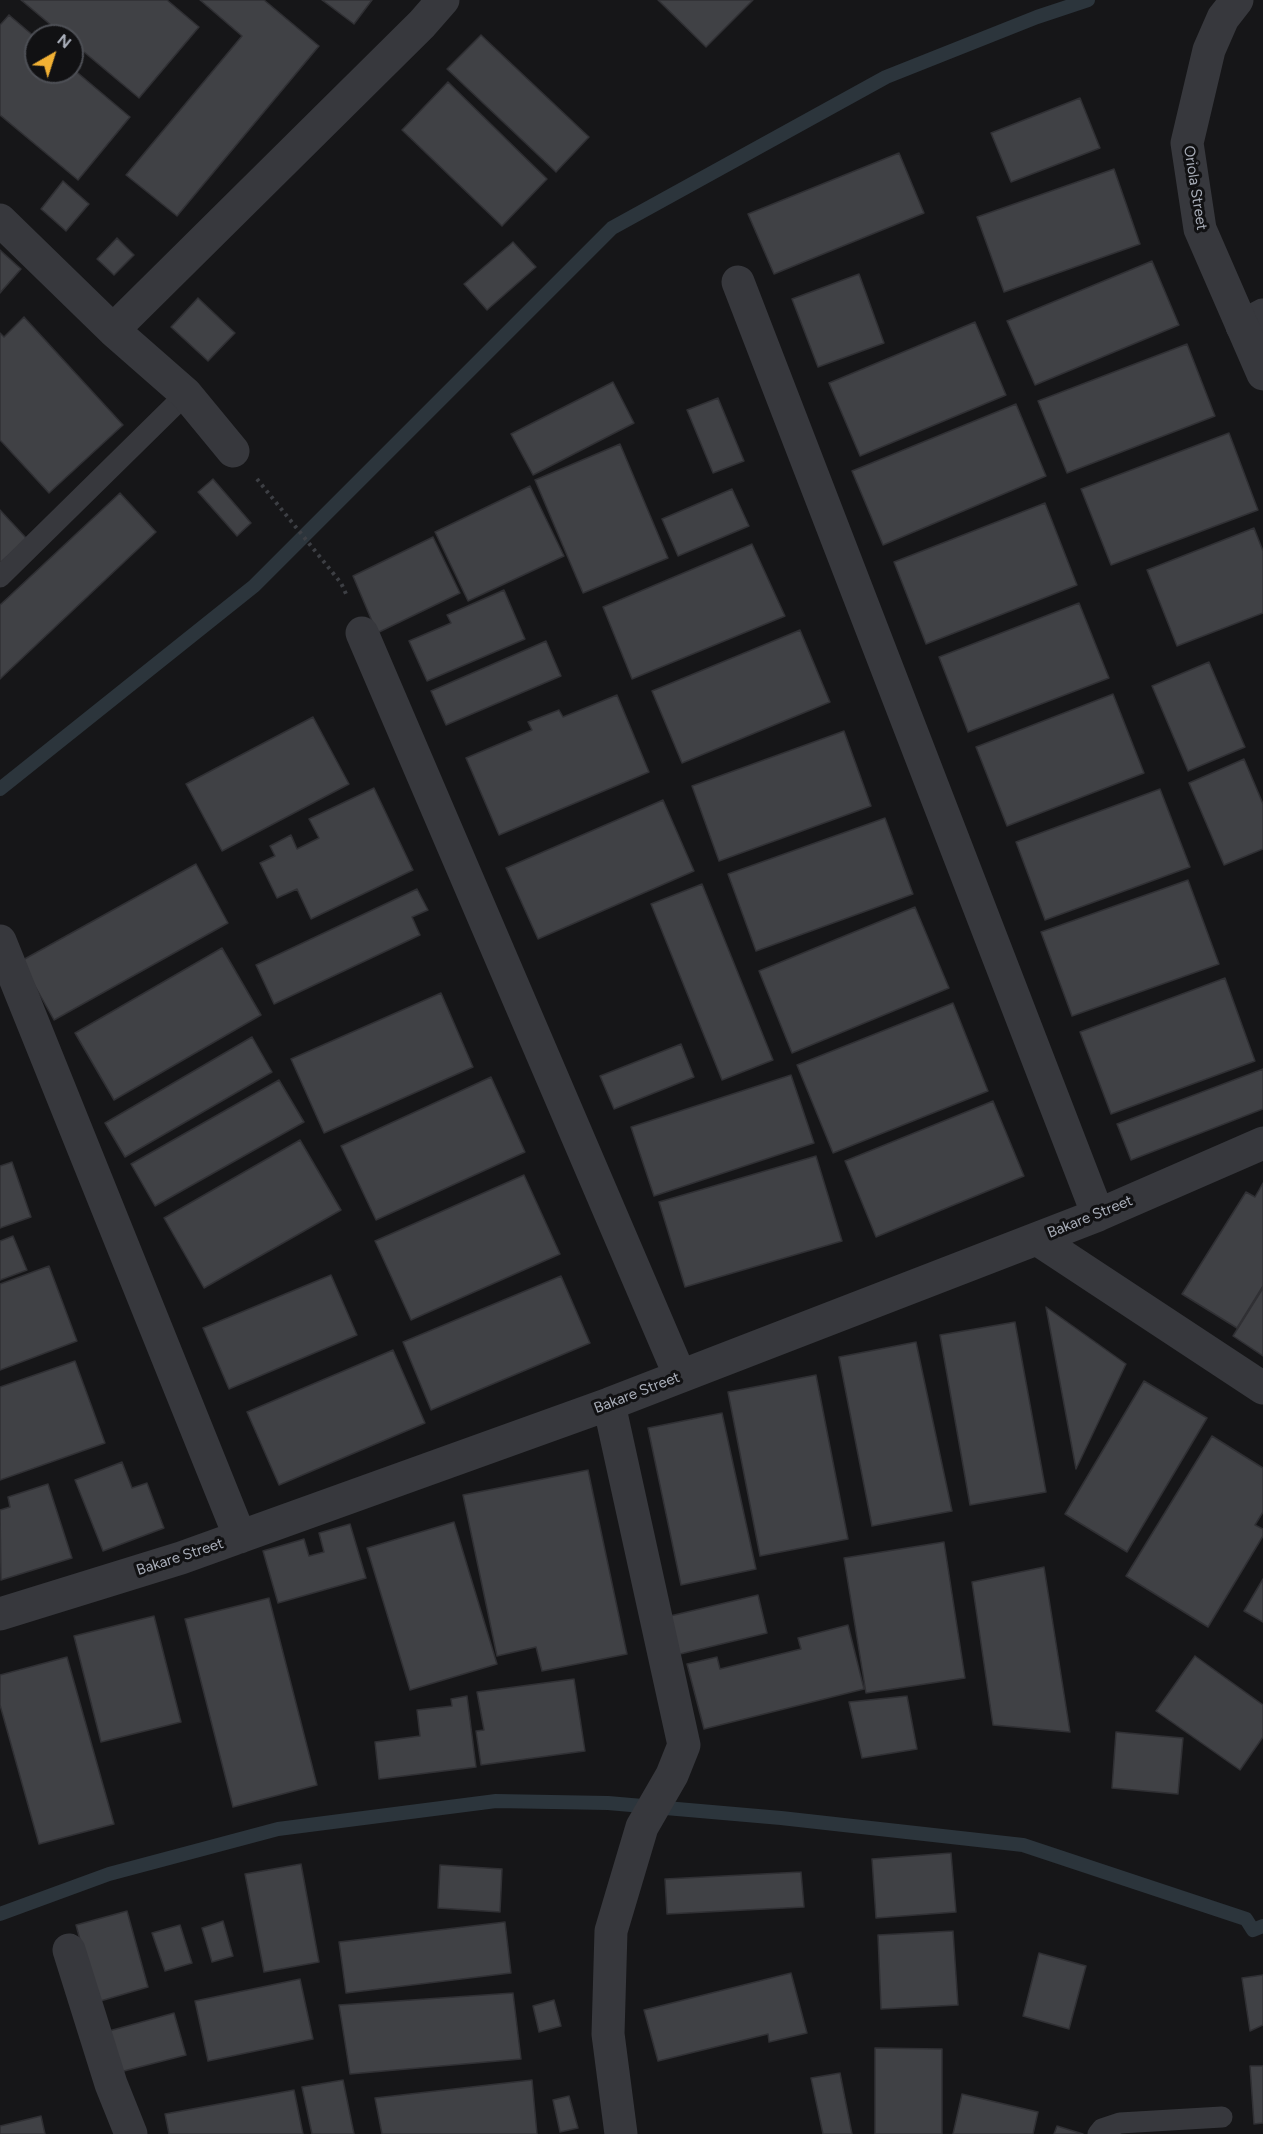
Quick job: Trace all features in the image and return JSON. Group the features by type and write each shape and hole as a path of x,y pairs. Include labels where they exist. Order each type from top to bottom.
{"street":[{"path":"113,330 374,72 442,0"},
{"name":"Oriola Street","path":"1237,0 1222,18 1209,50 1187,143 1200,229 1253,321 1263,374"},
{"path":"0,220 113,330 186,394 232,451"},
{"path":"738,282 1098,1215"},
{"path":"362,633 680,1376"},
{"path":"0,941 240,1537"},
{"name":"Bakare Street","path":"0,1614 181,1558 609,1404 1098,1215 1263,1143"},
{"path":"1037,1239 1263,1388"},
{"path":"609,1404 684,1745 672,1775 642,1827 611,1930 608,2034 621,2134"},
{"path":"69,1950 111,2084 131,2134"}],"lane":[{"path":"0,577 186,394"},
{"path":"1098,2134 1102,2129 1120,2123 1222,2116"}],"path":[{"path":"273,498 342,583"}],"building":[{"path":"21,0 167,0 199,27 139,98 84,52 84,24 50,24"},
{"path":"200,0 264,0 319,46 177,216 126,175 242,36"},
{"path":"322,0 372,0 354,24"},
{"path":"658,0 753,0 706,47"},
{"path":"9,15 24,28 24,84 84,84 84,78 130,117 78,180 0,115 0,25"},
{"path":"481,35 589,137 556,172 447,69"},
{"path":"448,82 547,179 502,226 402,130"},
{"path":"1080,98 1100,148 1011,182 991,133"},
{"path":"899,153 924,213 774,274 748,214"},
{"path":"1114,169 1140,244 1004,292 977,217"},
{"path":"63,181 89,204 66,231 41,209"},
{"path":"117,238 134,255 114,275 97,259"},
{"path":"513,242 536,267 487,310 464,284"},
{"path":"0,250 21,269 0,293"},
{"path":"1152,261 1179,325 1035,385 1007,321"},
{"path":"859,274 884,343 818,367 792,299"},
{"path":"198,298 235,333 208,361 171,327"},
{"path":"24,317 123,425 49,493 0,440 0,333 4,337"},
{"path":"975,322 1006,395 860,456 829,383"},
{"path":"1187,344 1215,416 1067,473 1038,401"},
{"path":"613,382 634,423 533,475 511,434"},
{"path":"718,398 744,461 713,473 687,410"},
{"path":"1016,404 1046,476 883,545 852,471"},
{"path":"1229,433 1258,510 1111,565 1081,489"},
{"path":"620,444 668,558 583,593 535,480"},
{"path":"213,479 251,523 237,536 198,492"},
{"path":"530,486 564,556 468,601 435,532"},
{"path":"732,489 749,526 678,556 662,519"},
{"path":"120,493 156,532 0,679 0,605"},
{"path":"1045,503 1077,585 926,644 894,562"},
{"path":"0,510 27,539 0,563"},
{"path":"1254,528 1263,551 1263,613 1177,646 1147,570"},
{"path":"433,537 460,593 377,633 353,576"},
{"path":"752,544 785,616 632,679 603,607"},
{"path":"504,590 525,639 427,681 409,641 451,623 447,615"},
{"path":"1079,603 1109,678 968,732 939,657"},
{"path":"800,630 830,702 682,763 652,691"},
{"path":"546,641 561,676 446,725 431,691"},
{"path":"1209,662 1245,747 1188,771 1152,686"},
{"path":"1113,694 1144,773 1007,826 976,747"},
{"path":"617,695 649,772 499,835 466,758 532,730 528,722 559,710 563,717"},
{"path":"313,717 349,784 222,851 186,784"},
{"path":"844,731 871,806 719,861 692,786"},
{"path":"1244,759 1263,804 1263,849 1224,865 1189,783"},
{"path":"374,788 413,870 311,919 297,889 277,898 260,863 275,856 270,846 291,835 297,849 319,838 309,819"},
{"path":"1160,789 1190,867 1045,920 1016,842"},
{"path":"663,800 694,871 538,939 506,868"},
{"path":"885,818 913,894 756,951 728,874"},
{"path":"196,864 228,923 54,1020 21,961"},
{"path":"1188,880 1219,964 1072,1016 1041,932"},
{"path":"702,884 773,1060 722,1080 651,904"},
{"path":"417,889 428,910 412,917 420,935 274,1004 256,965"},
{"path":"915,907 949,988 792,1053 759,971"},
{"path":"222,948 261,1015 114,1100 75,1033"},
{"path":"1225,978 1255,1061 1111,1114 1080,1032"},
{"path":"441,993 473,1067 324,1133 291,1059"},
{"path":"953,1003 988,1091 833,1153 797,1065"},
{"path":"252,1037 272,1072 125,1157 105,1123"},
{"path":"681,1044 694,1077 614,1109 600,1076"},
{"path":"1263,1069 1263,1109 1131,1160 1117,1124"},
{"path":"791,1075 814,1143 654,1196 631,1127"},
{"path":"491,1077 525,1152 376,1220 341,1146"},
{"path":"279,1080 304,1122 155,1206 131,1164"},
{"path":"993,1101 1024,1176 876,1237 845,1161"},
{"path":"300,1140 341,1210 204,1288 164,1218"},
{"path":"816,1156 842,1241 685,1287 659,1202"},
{"path":"12,1162 31,1217 0,1228 0,1166"},
{"path":"524,1175 560,1254 411,1320 375,1241"},
{"path":"1263,1183 1263,1286 1237,1328 1182,1294 1246,1192 1255,1197"},
{"path":"13,1236 27,1270 0,1280 0,1241"},
{"path":"49,1266 77,1341 0,1370 0,1284"},
{"path":"331,1275 357,1335 229,1389 203,1328"},
{"path":"561,1276 590,1343 431,1410 403,1342"},
{"path":"1263,1288 1263,1356 1233,1336"},
{"path":"1046,1307 1126,1364 1076,1469"},
{"path":"1015,1322 1046,1492 970,1505 940,1335"},
{"path":"916,1342 952,1511 872,1526 839,1357"},
{"path":"393,1350 425,1423 279,1485 247,1412"},
{"path":"75,1361 105,1443 0,1480 0,1387"},
{"path":"816,1375 848,1539 760,1556 728,1392"},
{"path":"1144,1381 1207,1418 1127,1552 1065,1514"},
{"path":"722,1413 756,1569 681,1585 648,1428"},
{"path":"1212,1436 1263,1468 1263,1512 1255,1525 1263,1529 1263,1536 1208,1627 1126,1576"},
{"path":"122,1462 132,1488 147,1483 164,1528 103,1551 75,1480"},
{"path":"588,1470 627,1654 542,1671 536,1647 497,1656 463,1495"},
{"path":"48,1484 72,1558 1,1580 0,1510 10,1507 8,1497"},
{"path":"454,1522 497,1664 410,1690 367,1548"},
{"path":"350,1524 366,1578 278,1603 263,1551 304,1539 309,1556 324,1552 319,1533"},
{"path":"944,1542 965,1678 866,1693 844,1558"},
{"path":"1044,1567 1070,1732 993,1725 972,1582"},
{"path":"1263,1579 1263,1622 1244,1611"},
{"path":"758,1595 767,1633 676,1655 666,1617"},
{"path":"269,1598 317,1785 233,1807 185,1619"},
{"path":"154,1616 181,1722 101,1742 74,1636"},
{"path":"848,1625 864,1689 704,1729 687,1664 717,1657 720,1669 801,1649 798,1638"},
{"path":"1195,1656 1263,1705 1263,1737 1240,1770 1156,1711"},
{"path":"67,1657 114,1824 39,1844 0,1705 0,1675"},
{"path":"574,1679 585,1751 481,1765 476,1731 484,1730 477,1692"},
{"path":"467,1696 476,1767 379,1779 375,1742 420,1736 417,1710 452,1706 451,1699"},
{"path":"907,1696 917,1749 862,1758 849,1702"},
{"path":"1116,1732 1183,1738 1178,1794 1112,1788"},
{"path":"951,1853 956,1912 876,1918 872,1859"},
{"path":"301,1864 319,1962 264,1972 245,1874"},
{"path":"440,1865 502,1869 500,1912 438,1908"},
{"path":"801,1872 804,1907 667,1914 665,1879"},
{"path":"127,1911 148,1987 97,2002 76,1925"},
{"path":"223,1921 233,1956 212,1962 202,1928"},
{"path":"505,1922 511,1973 346,1993 339,1942"},
{"path":"180,1925 192,1963 165,1971 152,1933"},
{"path":"953,1931 958,2005 881,2009 878,1935"},
{"path":"1039,1953 1086,1966 1069,2029 1023,2016"},
{"path":"791,1973 807,2033 769,2042 768,2034 658,2061 644,2010"},
{"path":"1263,1975 1263,2025 1250,2031 1242,1978"},
{"path":"300,1979 313,2039 208,2061 195,2001"},
{"path":"513,1993 521,2059 350,2074 339,2005"},
{"path":"554,2000 561,2026 539,2032 533,2006"},
{"path":"174,2013 186,2055 120,2072 109,2031"},
{"path":"875,2048 942,2049 942,2134 875,2134"},
{"path":"1250,2066 1263,2066 1263,2123 1254,2124"},
{"path":"840,2073 852,2134 823,2134 811,2078"},
{"path":"343,2080 354,2134 312,2134 302,2087"},
{"path":"532,2080 537,2134 382,2134 375,2098"},
{"path":"294,2090 303,2134 169,2134 165,2114"},
{"path":"962,2094 1038,2112 1033,2134 953,2134"},
{"path":"569,2096 578,2128 560,2132 553,2100"},
{"path":"41,2116 45,2134 0,2134 0,2126"},
{"path":"1057,2126 1083,2134 1054,2134"}],"waterway":[{"path":"0,789 254,586 612,228 886,77 1037,17 1088,0"},
{"path":"0,1914 109,1874 278,1829 496,1801 608,1803 781,1818 1023,1845 1246,1919 1253,1930 1263,1926"}]}
